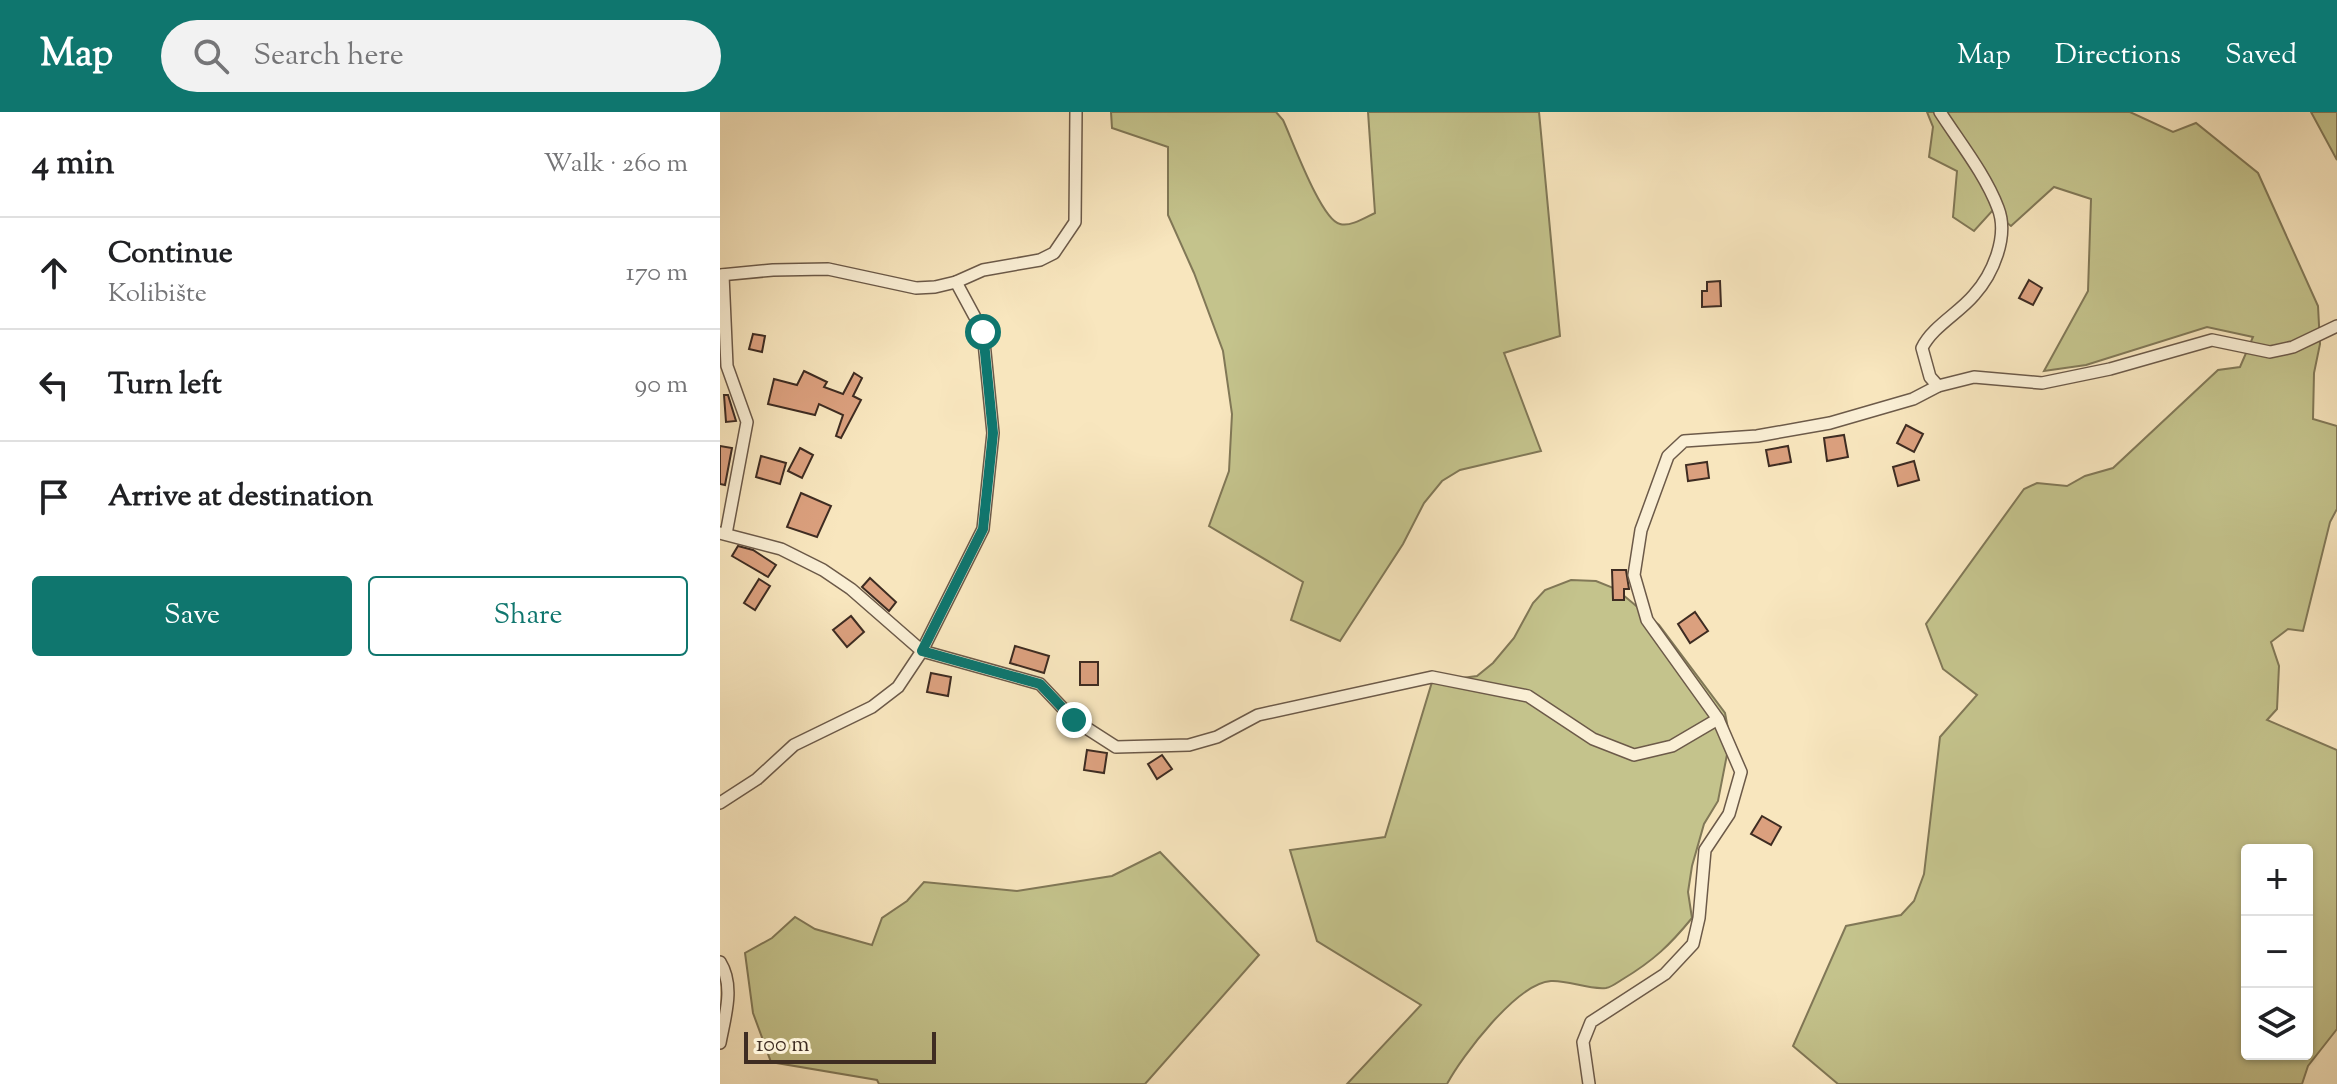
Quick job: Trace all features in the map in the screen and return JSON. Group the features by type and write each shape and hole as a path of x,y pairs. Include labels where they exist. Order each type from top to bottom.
{"street":[{"path":"1076,112 1075,222 1054,253 1040,260 983,270 935,287 916,288 828,269 722,275 727,366 747,422 723,533 781,549 823,570 851,589 922,651 1040,684 1074,720 1116,747 1189,745 1217,737 1258,715 1432,677 1528,696 1593,739 1634,755 1672,746 1718,719"},
{"path":"1938,386 1930,377 1922,348 1930,336 1978,291 1998,252 2001,222 1998,209 1979,174 1940,112"},
{"path":"720,803 757,779 794,745 872,707 898,687 922,651 983,529 993,433 983,332 956,282"},
{"path":"1589,1084 1583,1042 1591,1022 1665,974 1693,944 1699,918 1705,850 1729,814 1741,772 1718,719 1647,620 1634,575 1641,530 1668,456 1684,441 1757,436 1830,423 1974,377 2042,383 2110,369 2212,340 2270,352 2293,347 2337,326"},
{"path":"720,962 726,972 729,993 720,1043"}],"shaded area":[{"path":"1111,112 1276,112 1283,120 1324,209 1332,219 1344,225 1375,213 1368,112 1539,112 1560,336 1504,353 1541,451 1460,470 1442,481 1424,503 1403,544 1340,641 1291,620 1303,582 1209,526 1229,471 1232,414 1223,351 1168,215 1168,147 1112,128"},
{"path":"1927,112 2130,112 2173,132 2196,123 2258,173 2318,306 2320,344 2314,373 2313,419 2337,426 2337,509 2330,522 2303,631 2288,629 2271,642 2279,666 2277,709 2267,720 2337,750 2337,1029 2313,1060 2313,844 2241,844 2241,1060 2313,1060 2302,1084 1838,1084 1793,1046 1846,926 1901,915 1914,901 1924,874 1940,737 1977,695 1943,669 1926,624 2024,489 2037,483 2067,486 2085,476 2113,468 2218,370 2240,367 2253,337 2207,327 2086,365 2044,371 2088,291 2091,199 2054,187 2011,226 1992,211 1974,231 1953,217 1957,171 1929,157 1933,127"},
{"path":"2311,112 2337,112 2337,160"},
{"path":"1571,580 1596,581 1616,589 1659,625 1725,713 1730,739 1718,801 1704,824 1692,866 1688,892 1692,918 1652,959 1610,987 1592,988 1551,981 1523,994 1492,1023 1447,1084 1347,1084 1421,1005 1317,941 1290,850 1385,837 1432,682 1477,676 1514,638 1533,603 1545,590"},
{"path":"1160,852 1259,955 1145,1084 879,1084 877,1080 771,1062 753,1013 745,953 772,938 795,917 815,929 872,945 882,918 907,901 924,882 1017,891 1112,876"}],"building":[{"path":"2029,280 2042,288 2033,305 2019,298"},
{"path":"1720,281 1721,306 1702,307 1702,291 1707,291 1707,282"},
{"path":"753,334 765,336 762,352 749,349"},
{"path":"804,371 827,382 824,387 843,394 854,373 862,378 853,396 861,400 841,438 836,436 843,415 819,404 815,415 768,404 774,379 797,385"},
{"path":"724,395 728,395 736,421 726,422"},
{"path":"1906,425 1923,434 1914,452 1897,443"},
{"path":"1844,435 1848,457 1827,461 1824,438"},
{"path":"720,446 732,448 725,485 720,484"},
{"path":"1788,446 1791,462 1769,466 1766,450"},
{"path":"800,448 813,455 802,478 788,471"},
{"path":"761,456 786,463 780,484 756,477"},
{"path":"1914,461 1919,480 1898,486 1893,467"},
{"path":"1707,462 1709,478 1688,481 1686,465"},
{"path":"801,493 831,506 817,537 787,527"},
{"path":"738,546 753,550 776,565 768,577 732,556"},
{"path":"1612,570 1626,570 1629,589 1624,589 1624,600 1613,600"},
{"path":"870,578 896,602 889,611 862,587"},
{"path":"759,579 770,586 755,610 744,603"},
{"path":"1695,612 1708,631 1690,643 1678,624"},
{"path":"851,616 864,632 847,647 833,630"},
{"path":"1015,646 1049,656 1044,673 1010,663"},
{"path":"1080,662 1098,662 1098,685 1080,685"},
{"path":"931,673 951,677 948,696 927,692"},
{"path":"1087,750 1107,753 1104,773 1084,770"},
{"path":"1162,755 1172,769 1157,779 1148,764"},
{"path":"1762,816 1781,827 1771,845 1751,834"}],"route":[{"path":"983,332 993,433 983,529 922,651 1040,684 1074,720"}]}
